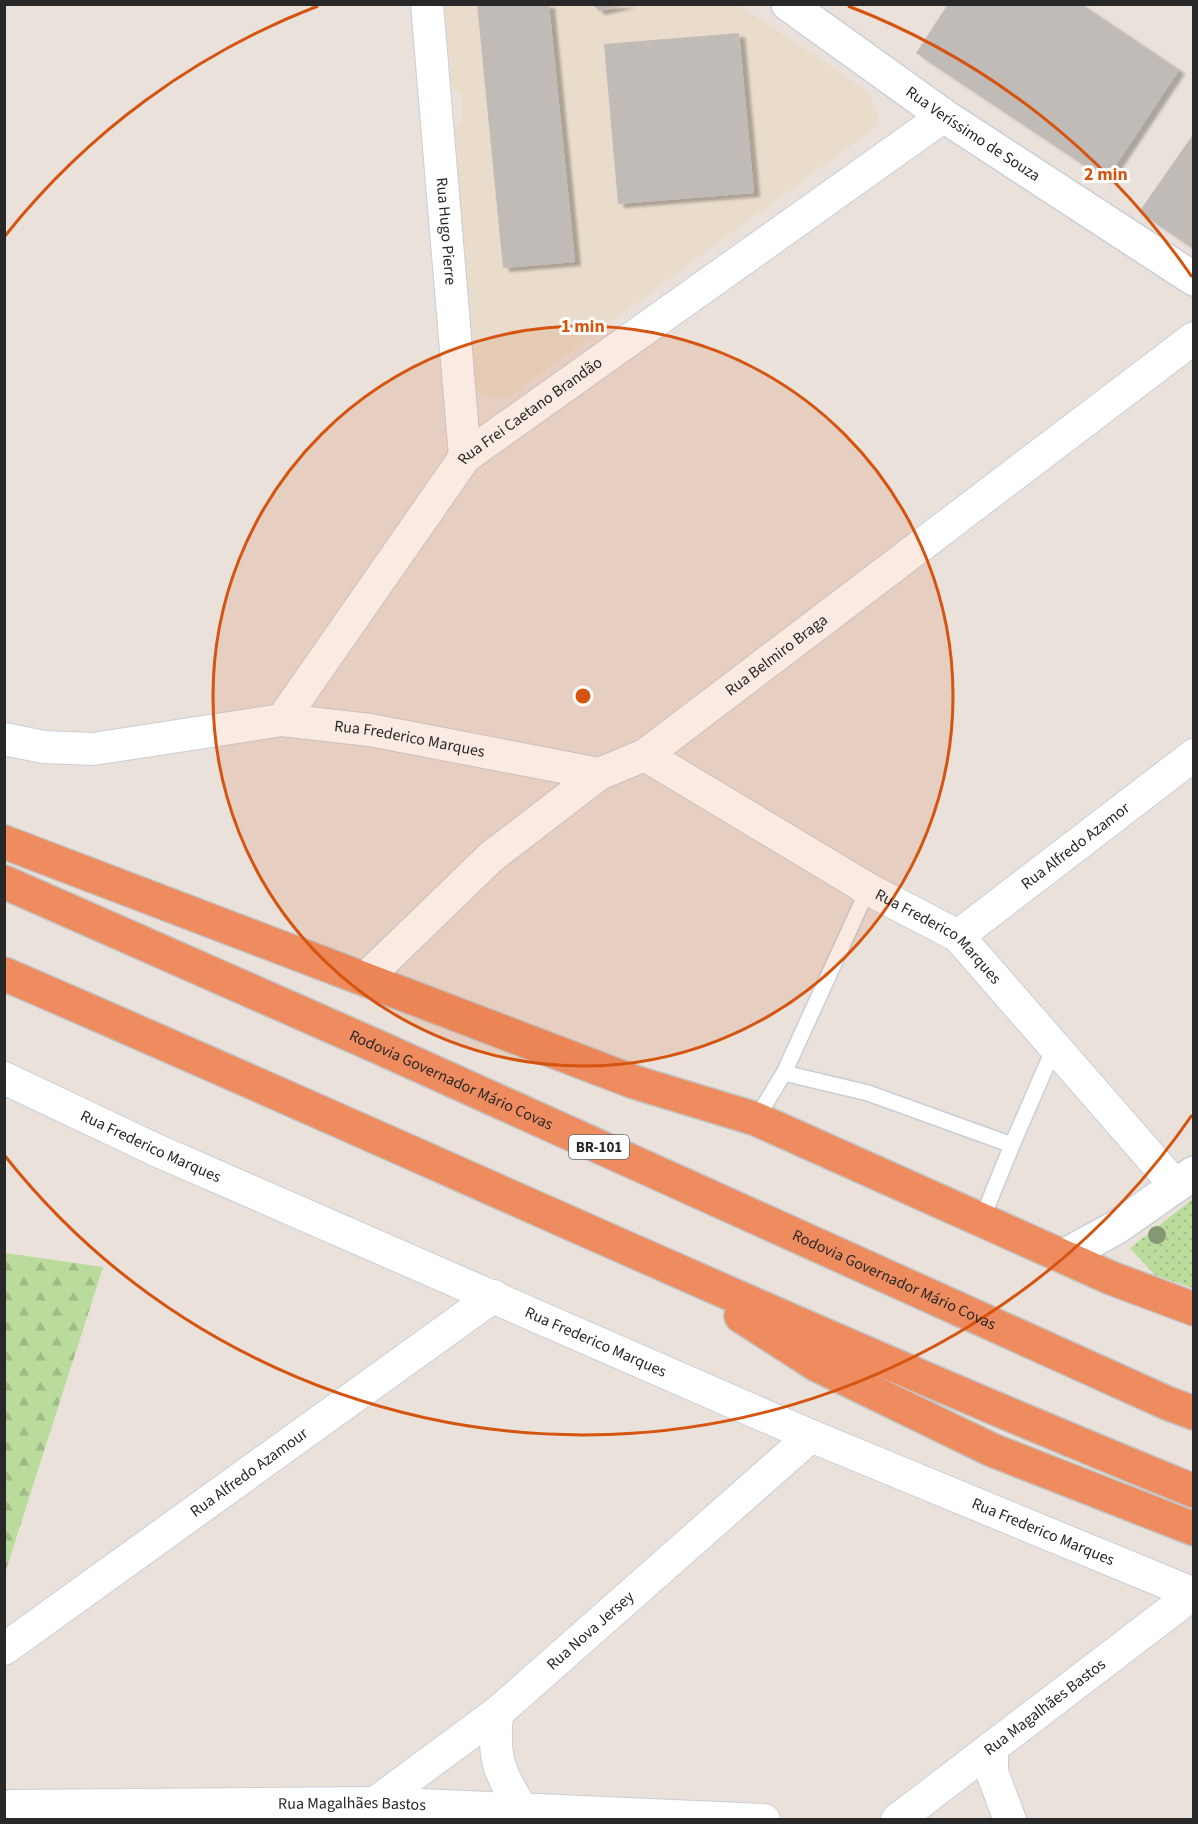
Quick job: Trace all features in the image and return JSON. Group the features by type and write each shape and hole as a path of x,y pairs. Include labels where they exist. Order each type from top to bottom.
{"highway":[{"path":"4,842 634,1082 756,1119 1111,1278 1194,1309"},
{"name":"Rodovia Governador Mário Covas","path":"4,882 387,1051 1167,1403 1194,1413"},
{"path":"4,974 230,1071 658,1264 1194,1491"},
{"path":"658,1264 817,1365 992,1450 1194,1529"}],"street":[{"name":"Rua Hugo Pierre","path":"427,4 465,457"},
{"name":"Rua Veríssimo de Souza","path":"788,4 944,116 1194,279"},
{"name":"Rua Frei Caetano Brandão","path":"282,720 465,457 944,116"},
{"name":"Rua Belmiro Braga","path":"366,978 491,857 599,774 645,755 1194,338"},
{"name":"Rua Frederico Marques","path":"4,739 44,747 93,749 282,720 370,730 599,774"},
{"name":"Rua Frederico Marques","path":"645,755 868,889 958,936 1031,1022 1185,1180"},
{"name":"Rua Alfredo Azamor","path":"958,936 1194,755"},
{"name":"Rua Frederico Marques","path":"4,1078 156,1150 811,1436 1193,1594"},
{"path":"1064,1256 1117,1227 1185,1180"},
{"path":"1111,1278 1117,1227"},
{"name":"Rua Alfredo Azamour","path":"4,1649 494,1296"},
{"name":"Rua Nova Jersey","path":"371,1811 497,1713 811,1436"},
{"name":"Rua Magalhães Bastos","path":"897,1820 1193,1594"},
{"path":"497,1713 495,1737 500,1774 521,1808"},
{"path":"992,1747 992,1772 1010,1820"},
{"name":"Rua Magalhães Bastos","path":"12,1806 371,1811 521,1808 764,1820"}],"lane":[{"path":"756,1119 784,1072 868,889"},
{"path":"982,1219 1055,1046"},
{"path":"784,1072 868,1094 1012,1145"}],"shaded area":[{"path":"445,5 739,5 867,91 879,117 874,128 509,397 493,398 477,391 472,376 454,129 463,117 462,96 451,86"}],"green space":[{"path":"1193,1199 1193,1288 1155,1275 1130,1248"},
{"path":"4,1253 103,1267 5,1573"}],"building":[{"path":"477,4 549,4 575,262 503,268"},
{"path":"592,4 630,4 599,11"},
{"path":"948,4 1081,4 1179,70 1106,180 916,53"},
{"path":"739,33 754,193 618,204 604,44"},
{"path":"1194,133 1194,249 1139,212"}]}
